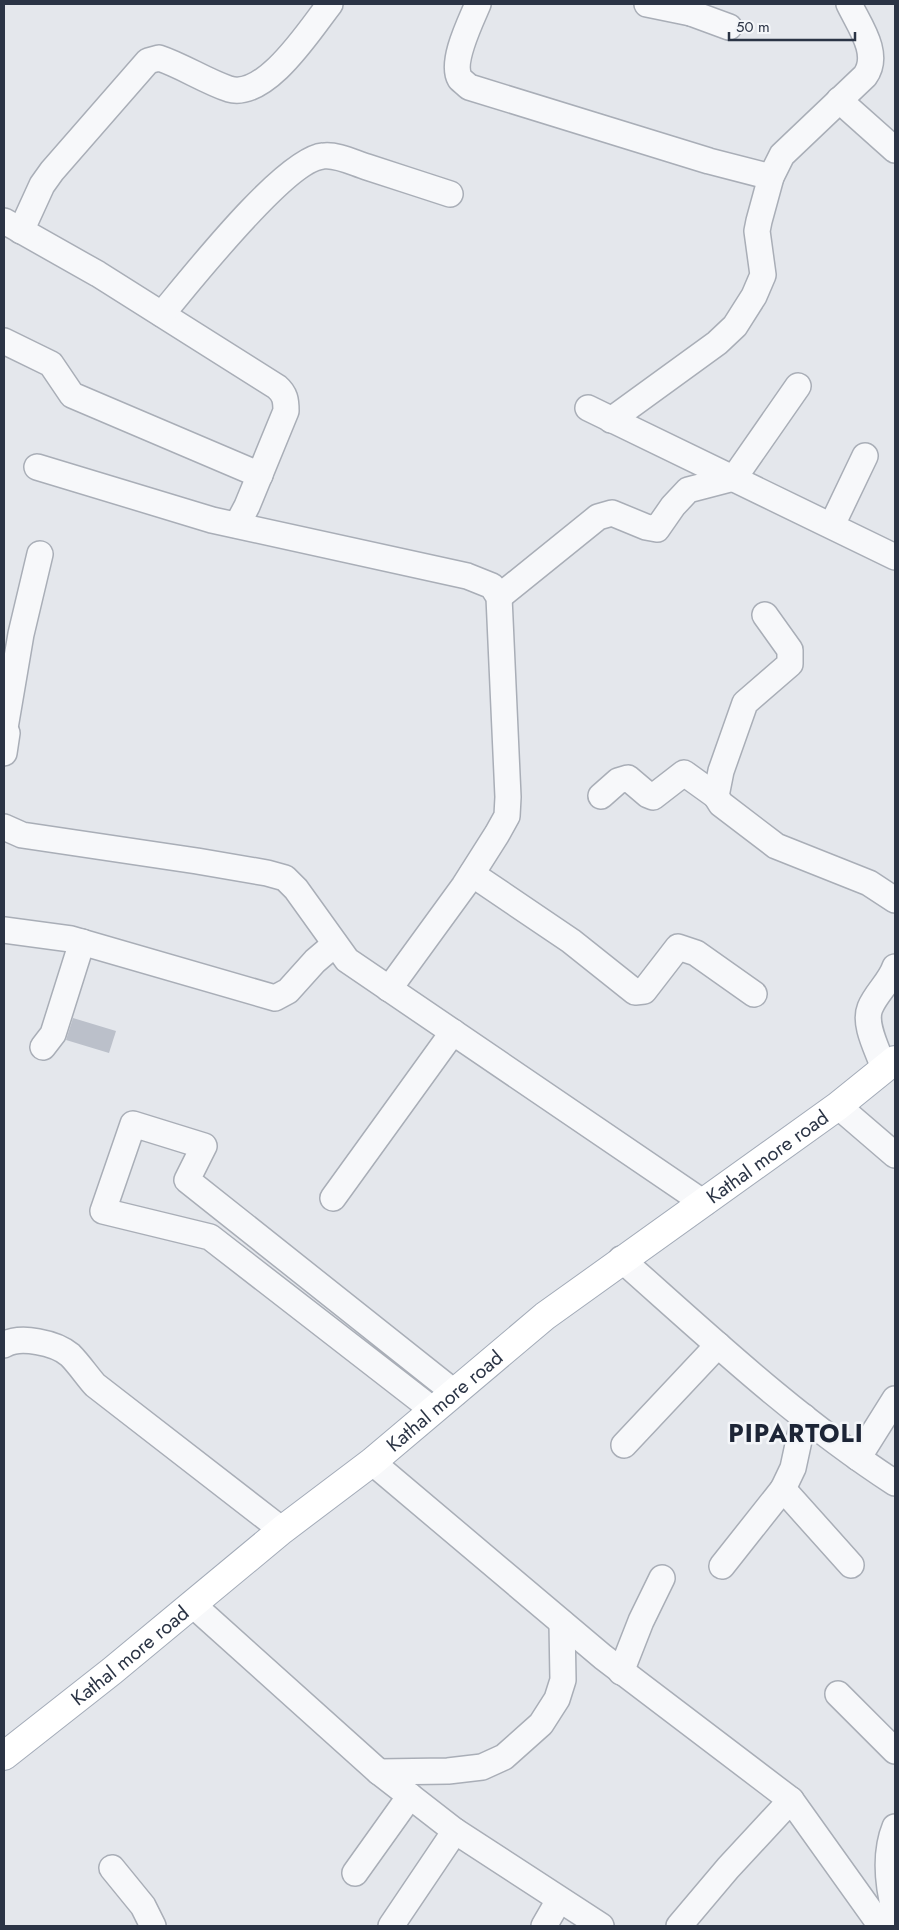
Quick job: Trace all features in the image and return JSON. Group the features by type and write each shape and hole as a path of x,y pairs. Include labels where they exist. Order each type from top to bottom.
{"main road":[{"name":"Kathal more road","path":"4,1756 112,1671 282,1530 372,1462 544,1316 621,1259 704,1204 838,1106 890,1064"}],"street":[{"path":"237,525 286,411 286,401 283,393 277,387 98,274 12,226 39,192 52,171 148,61 159,58 230,90 246,88 262,81 280,66 330,4"},
{"path":"478,4 462,45 457,64 460,78 469,87 709,161 771,177"},
{"path":"647,4 687,8 729,26"},
{"path":"611,420 717,343 735,326 754,296 763,275 757,231 771,177 782,155 864,76 872,58 849,4"},
{"path":"839,100 895,150"},
{"path":"162,314 252,208 312,159 327,156 340,159 450,194"},
{"path":"4,341 50,364 72,395 260,475"},
{"path":"499,597 598,517 612,513 646,527 657,529 673,506 688,490 734,478 798,386"},
{"path":"588,408 895,557"},
{"path":"832,525 865,456"},
{"path":"37,467 212,520 467,576 492,586 499,597 507,816 498,834 472,874 389,990"},
{"path":"4,753 7,733 4,727 21,634 40,554"},
{"path":"716,796 721,771 745,703 748,698 790,664 790,650 765,614"},
{"path":"600,796 618,781 628,778 648,796 653,797 684,773 716,796 721,804 776,846 869,883 895,900"},
{"path":"4,828 22,835 197,861 285,878 296,889 347,960 704,1204"},
{"path":"472,874 571,940 635,992 644,990 678,948 696,953 754,994"},
{"path":"4,930 82,942 275,998 288,991 315,961 335,944"},
{"path":"44,1047 53,1034 82,942"},
{"path":"890,1064 868,1017 870,1008 887,984 895,967"},
{"path":"334,1198 452,1032"},
{"path":"838,1106 895,1155"},
{"path":"433,1410 210,1236 103,1210 133,1124 204,1146 187,1180 455,1393"},
{"path":"621,1259 804,1418 895,1483"},
{"path":"4,1345 21,1341 46,1344 62,1350 70,1356 95,1385 282,1530"},
{"path":"624,1445 718,1345"},
{"path":"858,1458 895,1398"},
{"path":"722,1566 782,1489 793,1468 804,1418"},
{"path":"372,1462 621,1672 791,1800 881,1926"},
{"path":"782,1489 851,1565"},
{"path":"621,1672 641,1621 662,1578"},
{"path":"192,1604 379,1772 455,1831 600,1926"},
{"path":"379,1772 448,1771 482,1767 504,1757 542,1724 558,1699 563,1680 562,1623"},
{"path":"838,1694 895,1751"},
{"path":"355,1873 410,1796"},
{"path":"679,1926 728,1868 791,1800"},
{"path":"895,1827 888,1860 888,1877 895,1913"},
{"path":"391,1926 455,1831"},
{"path":"112,1868 143,1906 153,1926"},
{"path":"544,1926 560,1900"}],"building":[{"path":"73,1018 116,1031 109,1053 66,1040"}],"district":[{"name":"PIPARTOLI","path":"796,1433"}]}
